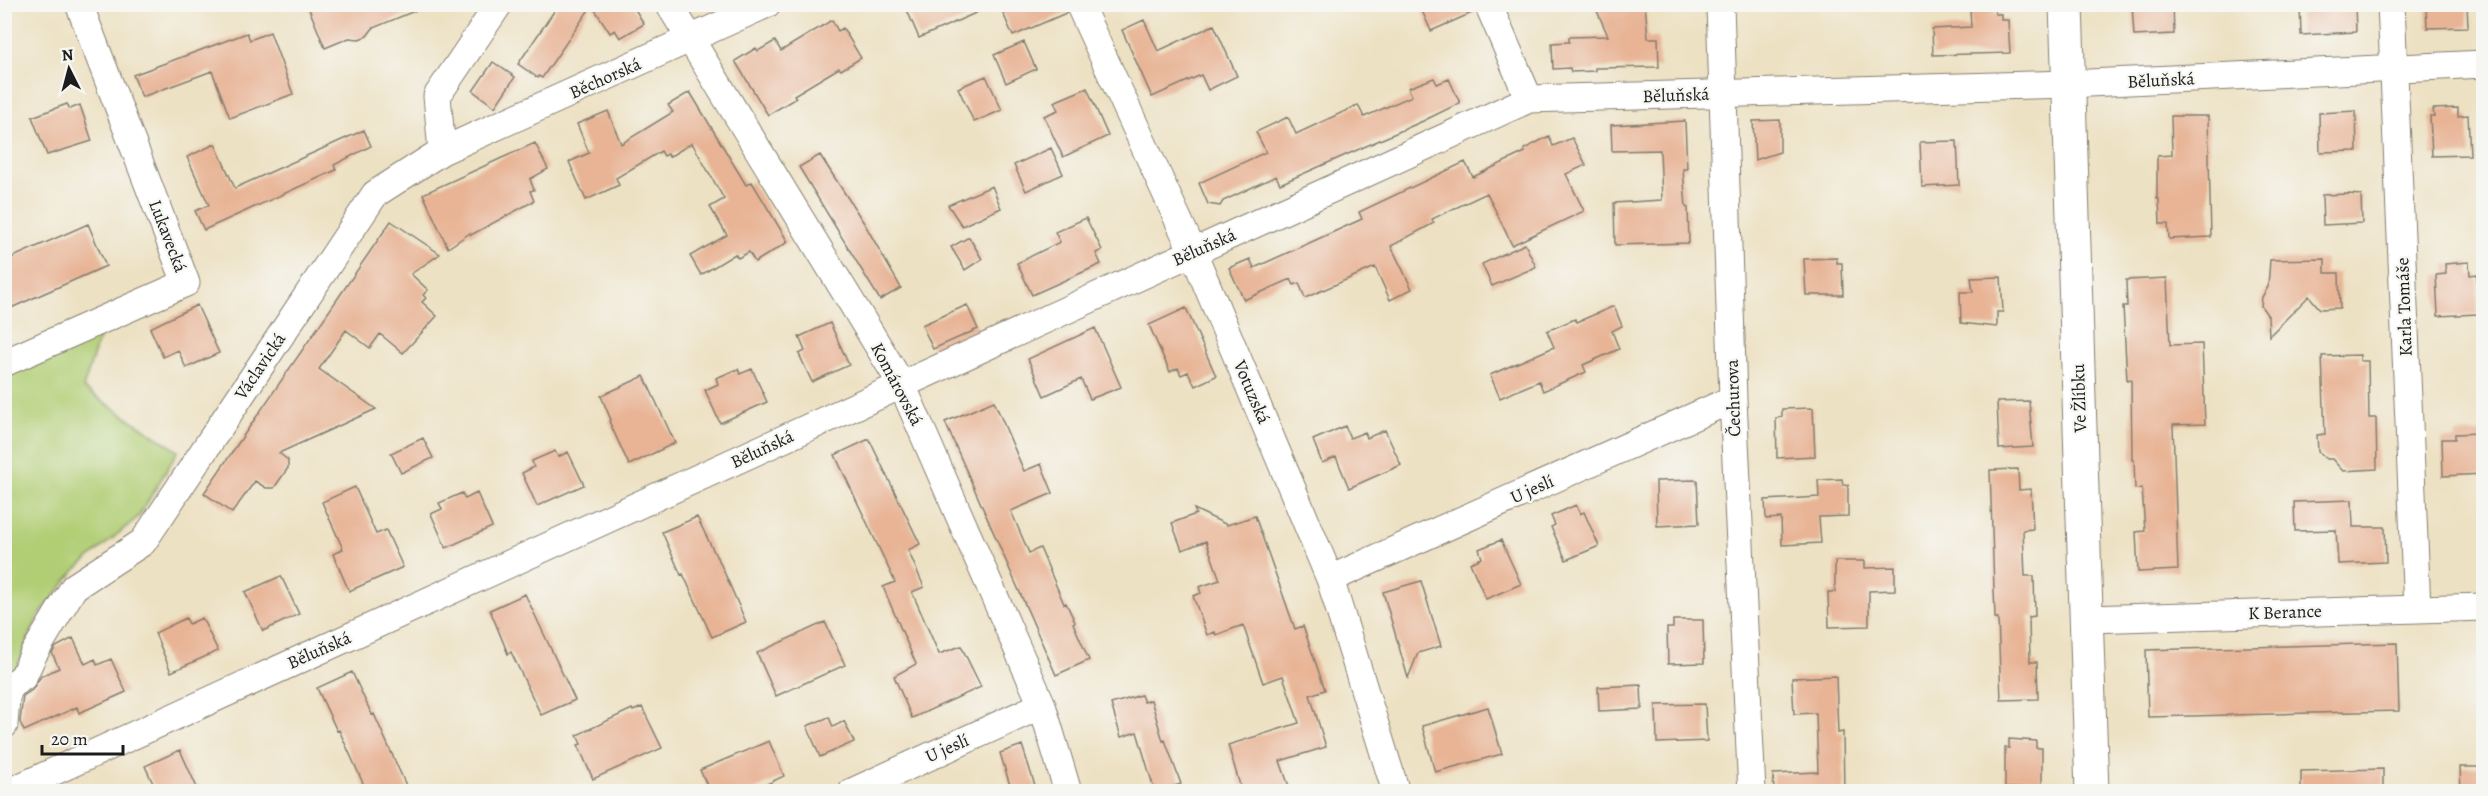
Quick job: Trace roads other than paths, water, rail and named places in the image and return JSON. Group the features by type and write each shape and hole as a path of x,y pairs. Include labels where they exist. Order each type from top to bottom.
{"street":[{"name":"Lukavecká","path":"4,363 186,283 79,4"},
{"path":"442,151 437,96 499,4"},
{"name":"Komárovská","path":"669,4 902,385 1042,705 1068,792"},
{"name":"Běchorská","path":"442,151 767,4"},
{"name":"Votuzská","path":"1079,4 1193,252 1330,579 1396,792"},
{"path":"1488,4 1528,99"},
{"name":"Čechurova","path":"1720,4 1733,399 1752,792"},
{"name":"Ve Žlíbku","path":"2066,4 2092,792"},
{"name":"Karla Tomáše","path":"2391,4 2417,609"},
{"name":"Běluňská","path":"9,792 1528,99 2068,84 2484,64"},
{"name":"Václavická","path":"4,725 6,698 10,686 23,677 33,655 74,587 143,542 375,194 442,151"},
{"name":"U jeslí","path":"1330,579 1733,399"},
{"name":"K Berance","path":"2087,619 2484,607"},
{"name":"U jeslí","path":"852,792 1042,705"}]}
